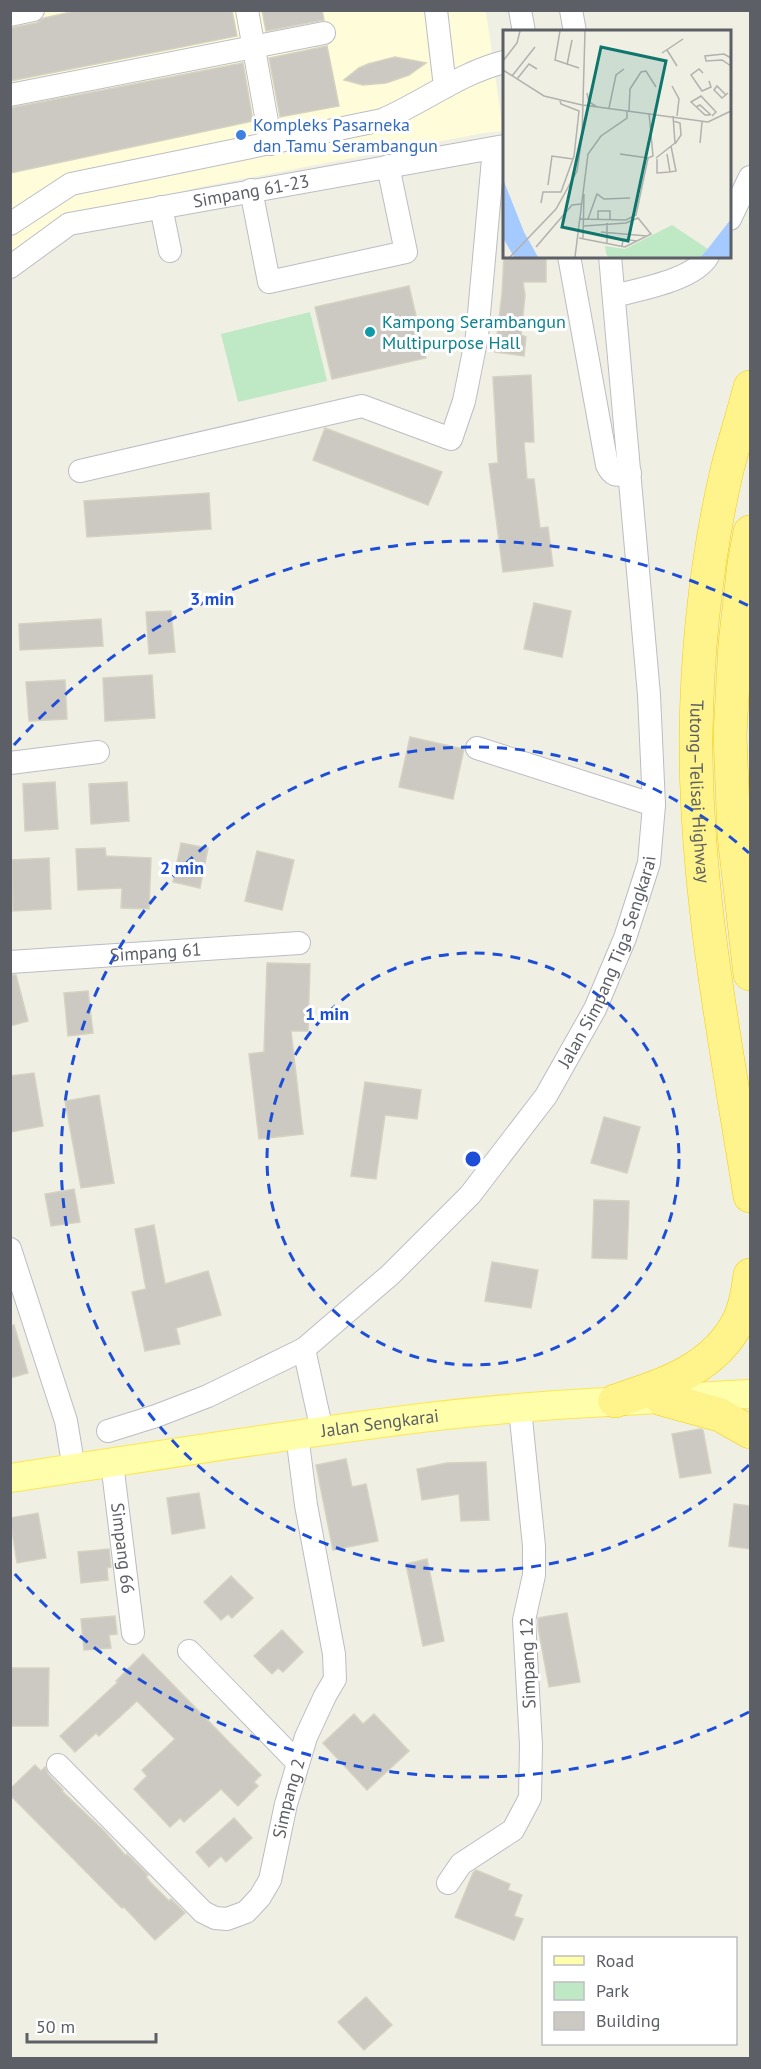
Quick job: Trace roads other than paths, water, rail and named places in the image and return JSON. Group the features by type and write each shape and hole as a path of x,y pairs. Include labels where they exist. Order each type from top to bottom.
{"highway":[{"name":"Tutong–Telisai Highway","path":"750,387 727,471 711,560 701,643 696,736 700,837 710,941 750,1196"},
{"name":"Tutong–Telisai Highway","path":"750,532 735,644 730,735 734,836 750,974"},
{"path":"735,644 739,723 750,746"},
{"path":"615,1401 655,1388 691,1371 714,1355 739,1320 746,1299 750,1275"},
{"path":"662,1399 720,1415 750,1432"}],"main road":[{"name":"Jalan Sengkarai","path":"10,1478 430,1417 615,1401 750,1394"}],"street":[{"path":"10,15 33,10"},
{"path":"247,10 272,144"},
{"path":"436,10 445,87"},
{"path":"520,10 524,30"},
{"path":"571,10 575,30"},
{"path":"10,95 324,33"},
{"path":"10,224 71,184 382,120 405,111 477,70 503,62"},
{"path":"80,471 363,406 451,439 464,401 477,336 499,147"},
{"name":"Simpang 61-23","path":"10,267 69,224 499,147"},
{"path":"251,190 269,282 406,252 388,166"},
{"path":"731,215 750,177"},
{"path":"160,207 170,251"},
{"path":"569,258 607,465 616,475 630,473"},
{"name":"Jalan Simpang Tiga Sengkarai","path":"108,1431 208,1396 304,1349 390,1275 470,1195 546,1096 595,1010 625,938 649,863 654,805 649,695 610,258"},
{"path":"614,296 676,279 704,264 707,258"},
{"path":"477,748 654,805"},
{"path":"10,762 98,752"},
{"name":"Simpang 61","path":"10,962 299,943"},
{"path":"10,1249 66,1421 74,1469"},
{"path":"304,1349 309,1433"},
{"name":"Simpang 12","path":"448,1883 461,1864 513,1830 530,1798 531,1745 524,1620 534,1575 534,1546 519,1409"},
{"name":"Simpang 2","path":"58,1765 202,1912 215,1918 227,1919 246,1912 261,1898 270,1880 286,1804 306,1737 335,1679 334,1654 306,1505 309,1433"},
{"name":"Simpang 66","path":"112,1463 133,1633"},
{"path":"189,1651 298,1763"}],"place":[{"name":"Kompleks Pasarneka dan Tamu Serambangun","path":"241,135"},
{"name":"Kampong Serambangun Multipurpose Hall","path":"370,332"}]}
